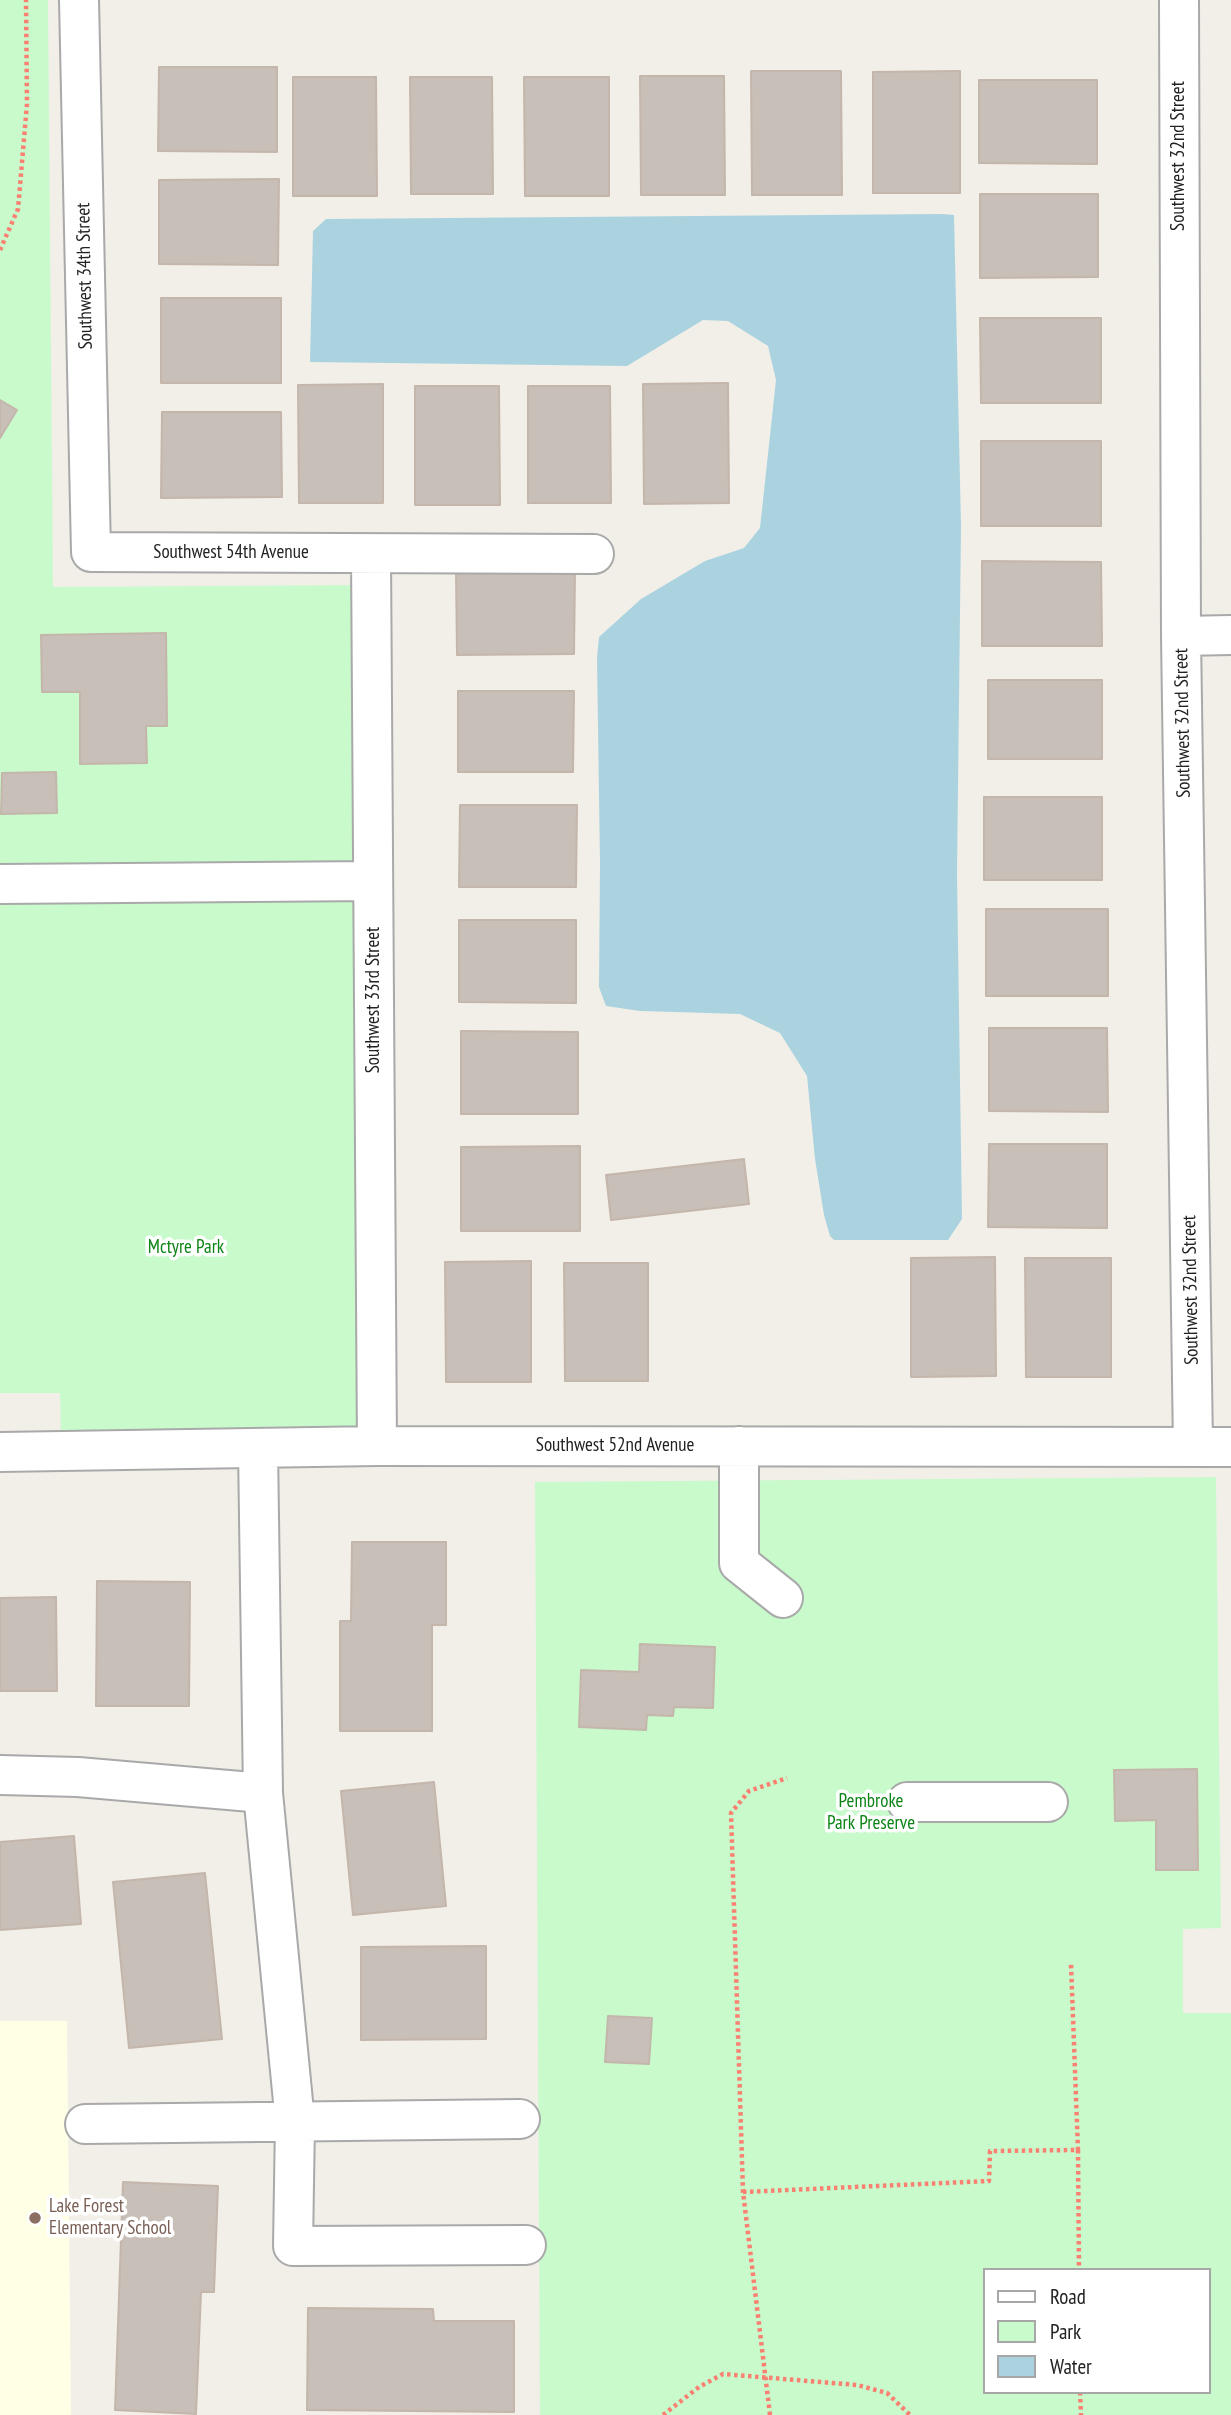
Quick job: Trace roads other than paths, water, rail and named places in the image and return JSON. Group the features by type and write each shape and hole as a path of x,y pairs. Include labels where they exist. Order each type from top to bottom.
{"street":[{"name":"Southwest 34th Street","path":"79,0 91,552"},
{"name":"Southwest 32nd Street","path":"1179,0 1181,636 1193,1446"},
{"name":"Southwest 54th Avenue","path":"91,552 594,554"},
{"name":"Southwest 33rd Street","path":"371,554 377,1446"},
{"path":"1181,636 1231,635"},
{"path":"0,884 373,881"},
{"name":"Southwest 52nd Avenue","path":"0,1452 377,1446 1231,1447"},
{"path":"740,1446 739,1563 783,1598"},
{"path":"258,1448 263,1793 295,2122 293,2246 526,2245"},
{"path":"0,1774 78,1777 263,1793"},
{"path":"907,1802 1048,1802"},
{"path":"85,2124 520,2119"}],"water":[{"path":"954,215 961,526 957,874 962,1219 948,1240 834,1240 830,1236 824,1215 815,1159 807,1076 780,1033 740,1014 640,1011 606,1006 599,987 599,637 641,599 705,561 744,548 760,528 776,380 768,346 728,321 703,320 627,366 310,362 313,231 326,219"}],"place":[{"name":"Lake Forest Elementary School","path":"35,2218"}],"park label":[{"name":"Mctyre Park","path":"186,1248"},
{"name":"Pembroke Park Preserve","path":"871,1813"}]}
